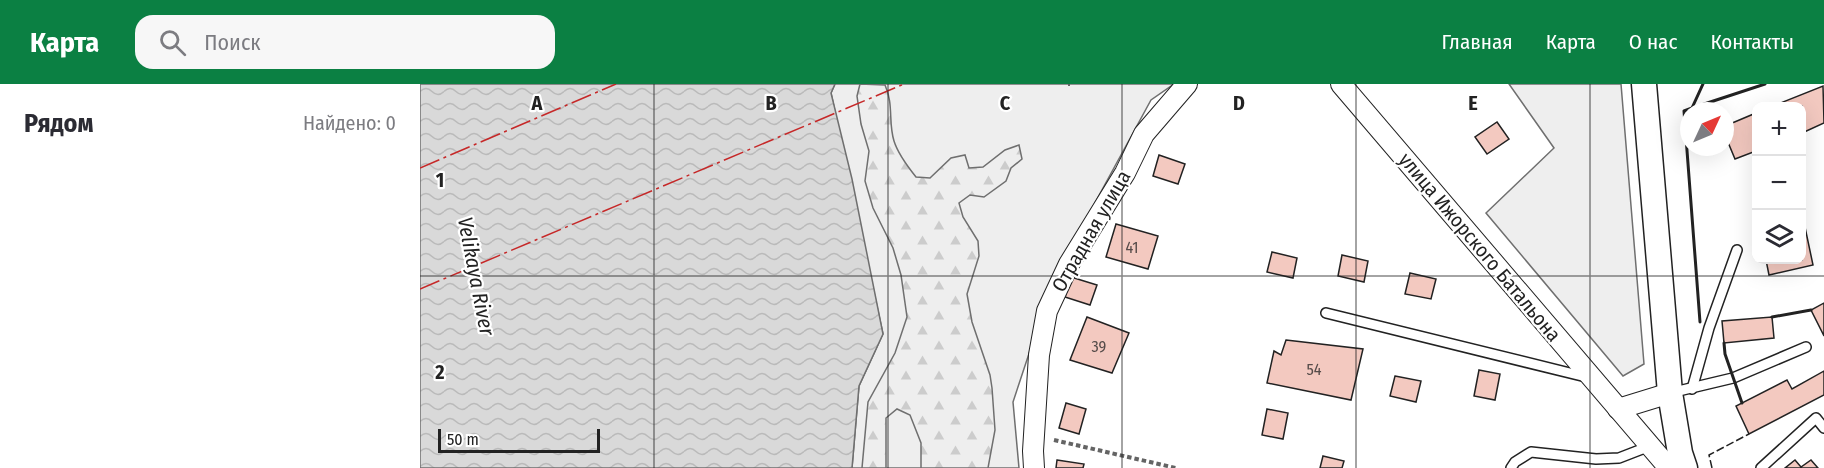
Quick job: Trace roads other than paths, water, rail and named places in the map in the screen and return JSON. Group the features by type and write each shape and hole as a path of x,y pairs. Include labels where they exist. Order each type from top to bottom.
{"street":[{"name":"Отрадная улица","path":"1034,468 1039,355 1047,310 1069,264 1125,173 1144,134 1187,84"},
{"name":"улица Ижорского Батальона","path":"1341,84 1669,468"},
{"path":"1644,84 1681,391 1680,453 1685,468"},
{"path":"1618,409 1681,391"}],"lane":[{"path":"1681,391 1709,328 1737,250"},
{"path":"1326,313 1592,378"},
{"path":"1681,391 1733,378 1806,347"},
{"path":"1761,468 1816,418 1824,428"},
{"path":"1511,468 1515,462 1531,452 1596,459 1619,458 1650,446"}],"water":[{"name":"Velikaya River","path":"420,84 835,84 831,93 852,179 883,334 859,386 852,468 420,468"}]}
